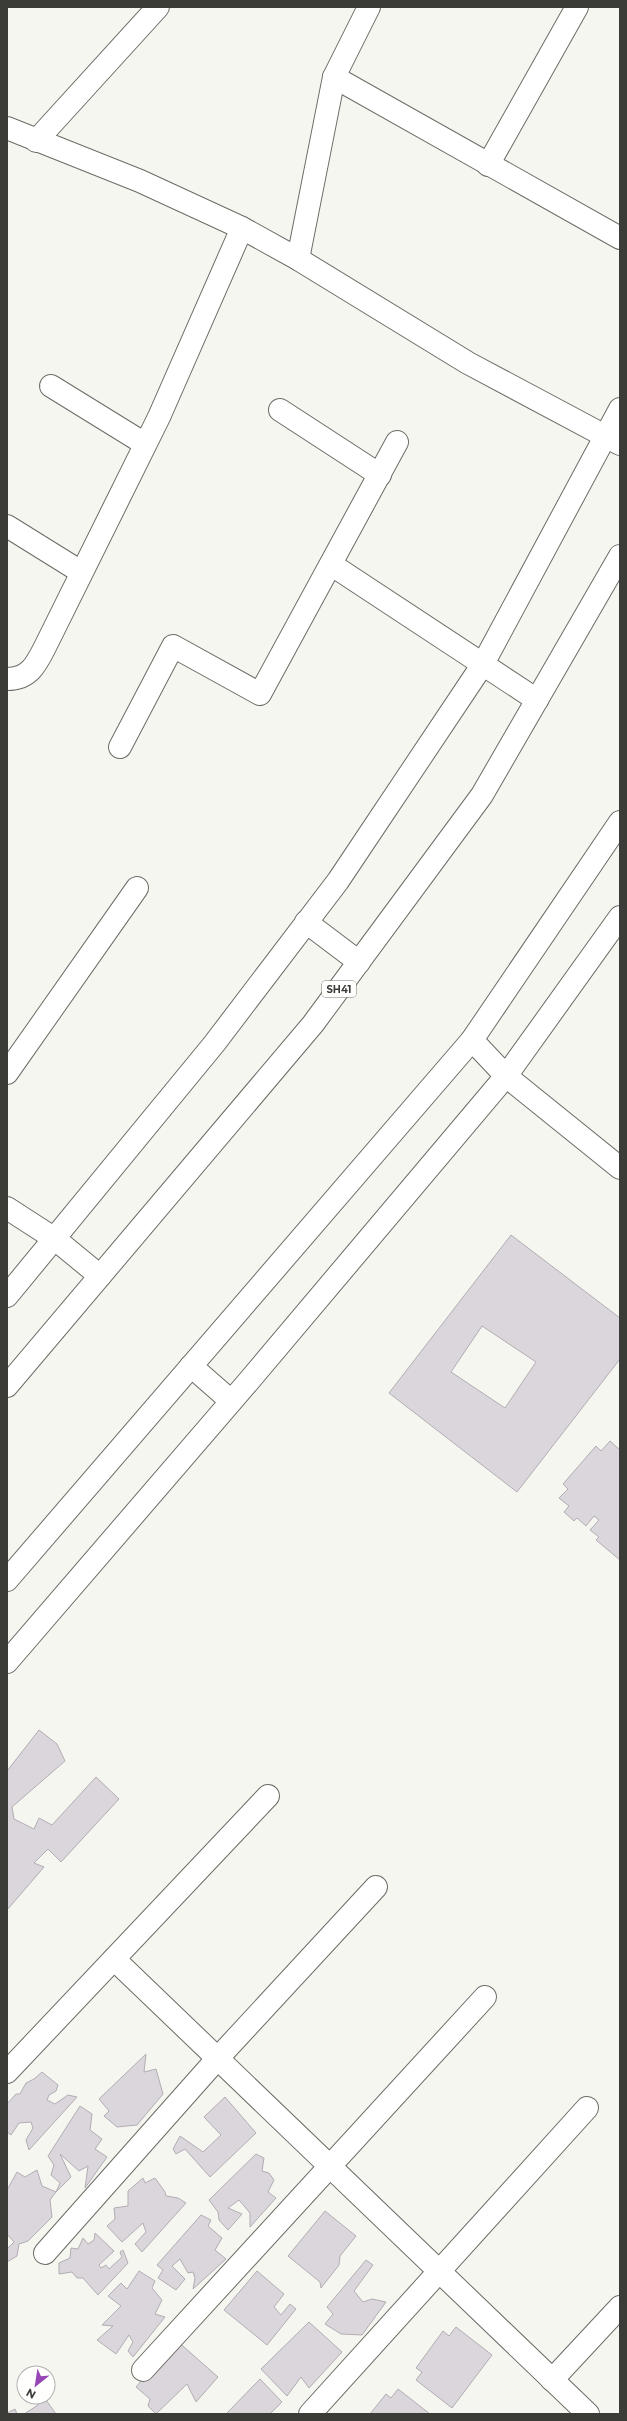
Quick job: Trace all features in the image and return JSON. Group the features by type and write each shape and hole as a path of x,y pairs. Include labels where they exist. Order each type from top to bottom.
{"street":[{"path":"36,141 158,7"},
{"path":"298,259 334,77 369,7"},
{"path":"488,165 576,7"},
{"path":"334,77 620,238"},
{"path":"7,128 36,141 140,181 242,228 298,259 468,363 613,440"},
{"path":"7,679 17,679 33,669 145,444 242,228"},
{"path":"51,386 145,444"},
{"path":"7,1296 214,1044 338,881 483,664 613,440 620,409"},
{"path":"280,410 380,475"},
{"path":"120,747 173,646 260,694 398,442"},
{"path":"7,526 81,572"},
{"name":"SH41","path":"7,1386 313,1024 359,962 482,795 620,556"},
{"path":"332,565 536,700"},
{"path":"7,1580 472,1040 620,822"},
{"path":"7,1073 137,888"},
{"path":"7,1662 232,1402 506,1076 620,917"},
{"path":"306,922 359,962"},
{"path":"472,1040 506,1076 620,1168"},
{"path":"7,1208 55,1239 100,1276"},
{"path":"191,1366 232,1402"},
{"path":"7,2072 268,1796"},
{"path":"45,2253 217,2059 376,1888"},
{"path":"114,1959 588,2414"},
{"path":"143,2370 328,2166 485,1997"},
{"path":"310,2414 587,2108"},
{"path":"552,2380 620,2307"}],"building":[{"path":"511,1235 620,1318 620,1359 517,1492 389,1393","holes":["482,1326 536,1362 505,1408 451,1372"]},
{"path":"610,1441 620,1450 620,1560 596,1540 599,1537 590,1530 599,1520 594,1516 586,1526 577,1518 574,1521 564,1512 569,1506 559,1498 568,1489 563,1484 596,1446 601,1451"},
{"path":"39,1730 57,1744 65,1761 12,1807 14,1819 34,1829 39,1818 52,1825 96,1777 119,1799 61,1862 48,1849 34,1863 44,1867 7,1910 7,1771"},
{"path":"146,2054 144,2072 156,2069 163,2094 137,2125 117,2127 104,2116 109,2111 99,2099"},
{"path":"42,2072 58,2085 56,2091 49,2095 47,2100 55,2104 68,2095 77,2097 29,2150 26,2140 33,2128 31,2122 19,2123 11,2135 7,2132 7,2104 16,2094 20,2094 26,2083 34,2079"},
{"path":"225,2097 256,2133 210,2177 185,2149 176,2154 173,2149 180,2136 203,2152 221,2135 204,2117"},
{"path":"80,2106 92,2114 90,2130 102,2139 95,2149 107,2157 85,2188 88,2166 79,2171 60,2154 71,2177 56,2192 60,2183 51,2175 54,2165 48,2156"},
{"path":"256,2154 264,2158 262,2171 269,2173 274,2180 268,2192 276,2198 250,2227 250,2213 239,2200 228,2208 242,2214 228,2230 219,2220 218,2212 209,2200"},
{"path":"37,2170 42,2186 56,2192 50,2200 52,2217 28,2241 19,2244 17,2256 7,2262 7,2249 14,2242 7,2234 7,2190 17,2172 25,2177"},
{"path":"143,2178 145,2183 155,2178 165,2192 166,2196 178,2198 186,2203 142,2252 135,2244 146,2232 143,2223 122,2242 107,2226 115,2219 114,2208 128,2206 128,2191"},
{"path":"325,2211 356,2236 340,2256 339,2265 321,2288 320,2282 288,2256"},
{"path":"201,2215 211,2220 208,2226 222,2238 215,2250 226,2259 193,2289 195,2278 193,2272 188,2273 180,2259 172,2266 185,2279 176,2290 158,2278 163,2270 157,2265"},
{"path":"95,2233 114,2251 99,2265 101,2268 106,2265 109,2269 122,2257 120,2252 123,2250 128,2263 98,2295 83,2278 77,2278 72,2272 59,2274 59,2263 70,2258 71,2248 78,2249 83,2238 88,2244 94,2240"},
{"path":"366,2260 373,2265 354,2291 363,2302 372,2299 386,2302 362,2335 341,2334 325,2324 333,2314 327,2307"},
{"path":"139,2271 155,2281 152,2288 162,2300 155,2314 165,2317 133,2357 128,2351 133,2342 129,2335 116,2354 97,2340 113,2326 102,2325 121,2306 108,2296 121,2283 127,2289"},
{"path":"257,2271 284,2294 274,2307 281,2315 290,2304 296,2309 267,2345 224,2310"},
{"path":"309,2322 342,2352 309,2388 301,2377 287,2396 261,2369"},
{"path":"456,2327 492,2355 452,2408 416,2380 422,2372 416,2368 443,2331 449,2336"},
{"path":"176,2340 218,2377 196,2402 187,2384 156,2414 148,2406 150,2399 136,2387"},
{"path":"260,2379 282,2402 270,2414 226,2414"},
{"path":"398,2389 430,2414 370,2414 386,2394 391,2398"},
{"path":"38,2405 50,2405 56,2414 24,2414"},
{"path":"15,2409 17,2414 7,2414 7,2413"}]}
